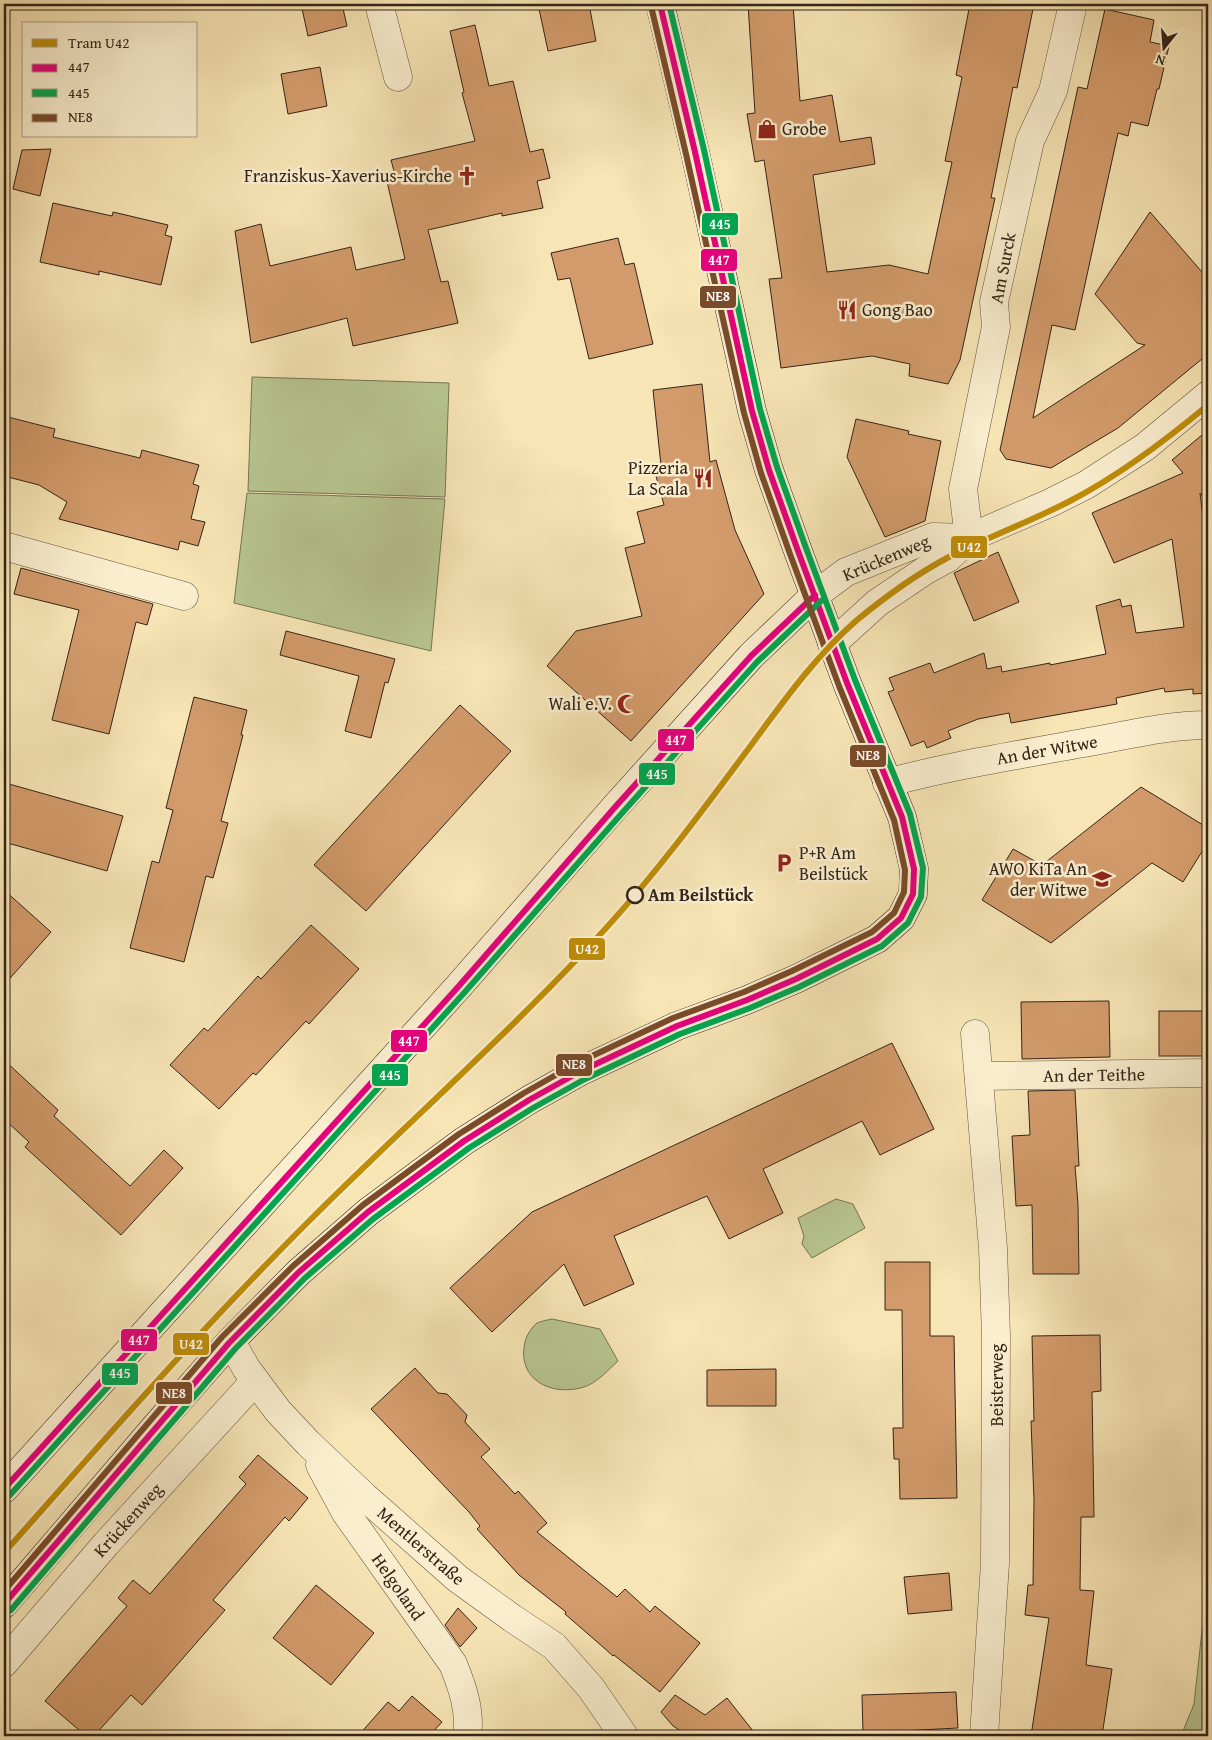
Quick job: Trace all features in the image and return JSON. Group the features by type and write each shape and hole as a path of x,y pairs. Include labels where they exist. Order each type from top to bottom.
{"street":[{"path":"379,4 398,77"},
{"path":"4,1604 157,1425 231,1342 299,1272 368,1212 464,1141 521,1105 581,1071 677,1026 747,1000 796,979 877,939 901,918 912,894 914,869 902,817 828,633 769,470 752,411 695,152 660,4"},
{"name":"Am Surck","path":"969,538 963,489 996,327 994,302 1030,141 1053,90 1073,4"},
{"name":"Krückenweg","path":"828,633 948,558 969,538 1050,503 1093,480 1145,447 1208,395"},
{"name":"Krückenweg","path":"4,1489 458,987 607,816 738,671 815,595 846,572 933,537 969,538"},
{"path":"4,546 184,596"},
{"name":"An der Witwe","path":"887,783 914,775 1146,732 1208,725"},
{"name":"Beisterweg","path":"975,1034 993,1248 996,1346 995,1563 984,1736"},
{"name":"An der Teithe","path":"979,1076 1208,1073"},
{"name":"Mentlerstraße","path":"231,1342 278,1411 308,1443 365,1497 458,1579 554,1646 591,1688 624,1736"},
{"name":"Krückenweg","path":"4,1662 106,1544 256,1381"},
{"name":"Helgoland","path":"308,1443 346,1513 453,1664 464,1691 467,1736"}],"green space":[{"path":"252,377 449,383 445,497 248,491"},
{"path":"247,493 445,499 431,651 234,603"},
{"path":"836,1199 853,1204 865,1228 812,1258 802,1244 804,1236 798,1218"},
{"path":"552,1319 600,1329 618,1361 598,1379 584,1387 560,1390 539,1382 531,1376 526,1366 524,1355 525,1342 537,1323"},
{"path":"1208,1575 1208,1736 1181,1736 1194,1704"}],"building":[{"path":"301,4 342,4 347,26 308,36"},
{"path":"538,4 589,4 596,41 548,51"},
{"path":"748,4 793,4 800,101 832,95 840,142 871,137 875,164 813,175 827,272 889,265 928,274 952,162 945,161 962,77 956,75 970,4 1034,4 1017,88 1013,87 991,198 995,198 960,360 948,384 909,376 910,364 872,356 781,368 769,279 782,278 764,160 755,162 747,114 755,113"},
{"path":"1105,9 1154,20 1150,42 1169,46 1148,126 1131,122 1128,136 1118,133 1075,330 1052,325 1033,418 1145,345 1137,343 1095,294 1150,212 1208,279 1208,354 1118,428 1051,468 1006,459 1000,450 1078,87 1087,89"},
{"path":"475,25 489,86 513,81 530,152 543,149 550,178 537,181 543,208 502,216 502,213 428,230 441,282 448,281 458,323 353,346 347,318 251,343 235,231 261,224 270,266 351,247 356,270 405,259 385,173 394,171 391,160 475,141 462,93 464,92 450,31"},
{"path":"320,67 327,106 288,114 281,74"},
{"path":"51,149 40,196 13,189 22,150"},
{"path":"53,203 112,216 113,212 168,225 165,235 172,237 161,285 99,271 99,275 40,262"},
{"path":"618,238 625,265 634,263 653,344 589,359 570,278 558,280 551,253"},
{"path":"702,384 710,462 716,460 735,530 764,594 631,741 547,666 576,631 642,616 625,548 645,543 637,512 664,505 656,476 662,475 653,390"},
{"path":"4,416 55,429 53,437 140,458 142,450 199,465 193,484 199,486 191,519 205,522 198,546 180,541 178,550 59,519 67,502 39,485 4,476"},
{"path":"856,419 909,431 908,434 941,441 925,521 885,537 847,457"},
{"path":"1208,430 1208,503 1200,493 1208,555 1208,693 1193,694 1193,689 1165,692 1164,688 1116,698 1117,704 1011,723 1009,713 978,719 948,731 951,738 927,748 924,741 911,746 888,692 894,690 889,678 930,663 934,673 984,653 987,669 1001,666 1002,672 1106,654 1096,606 1120,599 1122,607 1131,605 1136,633 1184,627 1172,539 1114,563 1092,513 1183,473 1172,460"},
{"path":"998,552 1019,602 974,621 954,573"},
{"path":"21,568 153,604 147,625 136,622 109,734 52,720 79,610 14,594"},
{"path":"286,631 395,659 388,683 385,682 371,738 345,731 359,676 280,655"},
{"path":"194,697 247,710 241,735 243,735 221,821 228,823 213,878 206,876 184,962 130,948 152,861 159,863 173,810 166,808"},
{"path":"460,705 511,751 366,911 314,865"},
{"path":"9,784 123,816 107,871 4,842 4,804"},
{"path":"1141,787 1208,828 1208,842 1183,882 1152,863 1051,943 982,900 1013,849 1042,865"},
{"path":"4,890 51,932 4,985"},
{"path":"311,925 359,969 309,1024 306,1021 256,1075 253,1073 219,1109 170,1065 204,1028 208,1031 258,976 261,979"},
{"path":"1109,1001 1110,1057 1022,1059 1021,1002"},
{"path":"1159,1011 1208,1011 1208,1056 1159,1056"},
{"path":"892,1043 934,1129 880,1155 862,1121 763,1169 783,1213 729,1239 707,1196 614,1236 634,1284 584,1306 564,1264 492,1332 450,1288 532,1212"},
{"path":"4,1060 58,1110 54,1116 130,1186 164,1150 183,1168 121,1235 25,1147 29,1142 4,1119"},
{"path":"1075,1090 1079,1166 1075,1166 1078,1204 1079,1274 1033,1274 1032,1205 1016,1206 1012,1136 1030,1135 1028,1091"},
{"path":"885,1262 930,1262 930,1336 954,1336 957,1498 900,1499 899,1459 894,1459 893,1428 903,1428 902,1310 885,1310"},
{"path":"1100,1335 1101,1391 1092,1392 1094,1517 1081,1517 1080,1590 1094,1591 1086,1665 1112,1669 1102,1736 1031,1736 1049,1618 1025,1615 1028,1585 1033,1585 1034,1500 1031,1421 1034,1421 1032,1336"},
{"path":"415,1368 438,1393 447,1394 467,1415 465,1422 490,1449 481,1457 515,1494 518,1491 547,1523 537,1532 617,1597 625,1589 650,1612 655,1606 700,1643 660,1692 613,1656 565,1614 566,1612 519,1575 477,1529 480,1526 469,1512 371,1409"},
{"path":"776,1369 776,1406 707,1406 707,1370"},
{"path":"258,1455 308,1498 289,1521 285,1517 213,1600 225,1610 142,1705 131,1695 94,1736 86,1736 45,1701 127,1606 118,1598 133,1580 150,1594 246,1484 239,1477"},
{"path":"949,1573 952,1610 908,1614 904,1577"},
{"path":"316,1585 374,1633 331,1685 273,1638"},
{"path":"458,1608 477,1628 460,1647 445,1625"},
{"path":"956,1692 958,1728 863,1733 862,1695"},
{"path":"675,1695 705,1715 727,1698 757,1736 679,1736 684,1733 673,1726 661,1712"},
{"path":"412,1696 442,1722 429,1736 358,1736 388,1702 399,1711"}],"tram line":[{"name":"U42","path":"4,1553 228,1304 306,1224 534,1003 607,927 677,843 797,685 841,635 878,603 947,558 1055,509 1107,480 1142,457 1208,405"}],"transit line":[{"name":"447","path":"4,1604 229,1343 299,1272 368,1212 464,1141 529,1100 581,1071 677,1026 747,1000 796,979 877,939 901,918 913,894 914,869 902,817 847,683 798,551 769,470 752,411 695,152 660,4"},
{"name":"445","path":"11,1610 235,1349 305,1278 373,1219 469,1148 533,1108 585,1079 680,1034 750,1008 799,987 882,946 908,923 921,897 923,868 910,814 855,680 806,548 777,467 760,409 704,150 669,4"},
{"name":"NE8","path":"4,1591 222,1337 293,1266 363,1205 459,1134 524,1093 577,1063 673,1018 744,992 792,971 872,932 894,913 904,892 905,870 894,820 839,686 761,473 744,413 651,6"},
{"name":"447","path":"4,1489 458,987 616,806 751,656 815,595"},
{"name":"445","path":"10,1495 464,993 757,662 821,601"}],"place":[{"name":"Grobe","path":"767,129"},
{"name":"Franziskus-Xaverius-Kirche","path":"467,176"},
{"name":"Gong Bao","path":"847,310"},
{"name":"Pizzeria La Scala","path":"703,478"},
{"name":"Wali e.V.","path":"627,704"},
{"name":"P+R Am Beilstück","path":"784,863"},
{"name":"AWO KiTa An der Witwe","path":"1102,879"},
{"name":"Am Beilstück","path":"635,895"}]}
